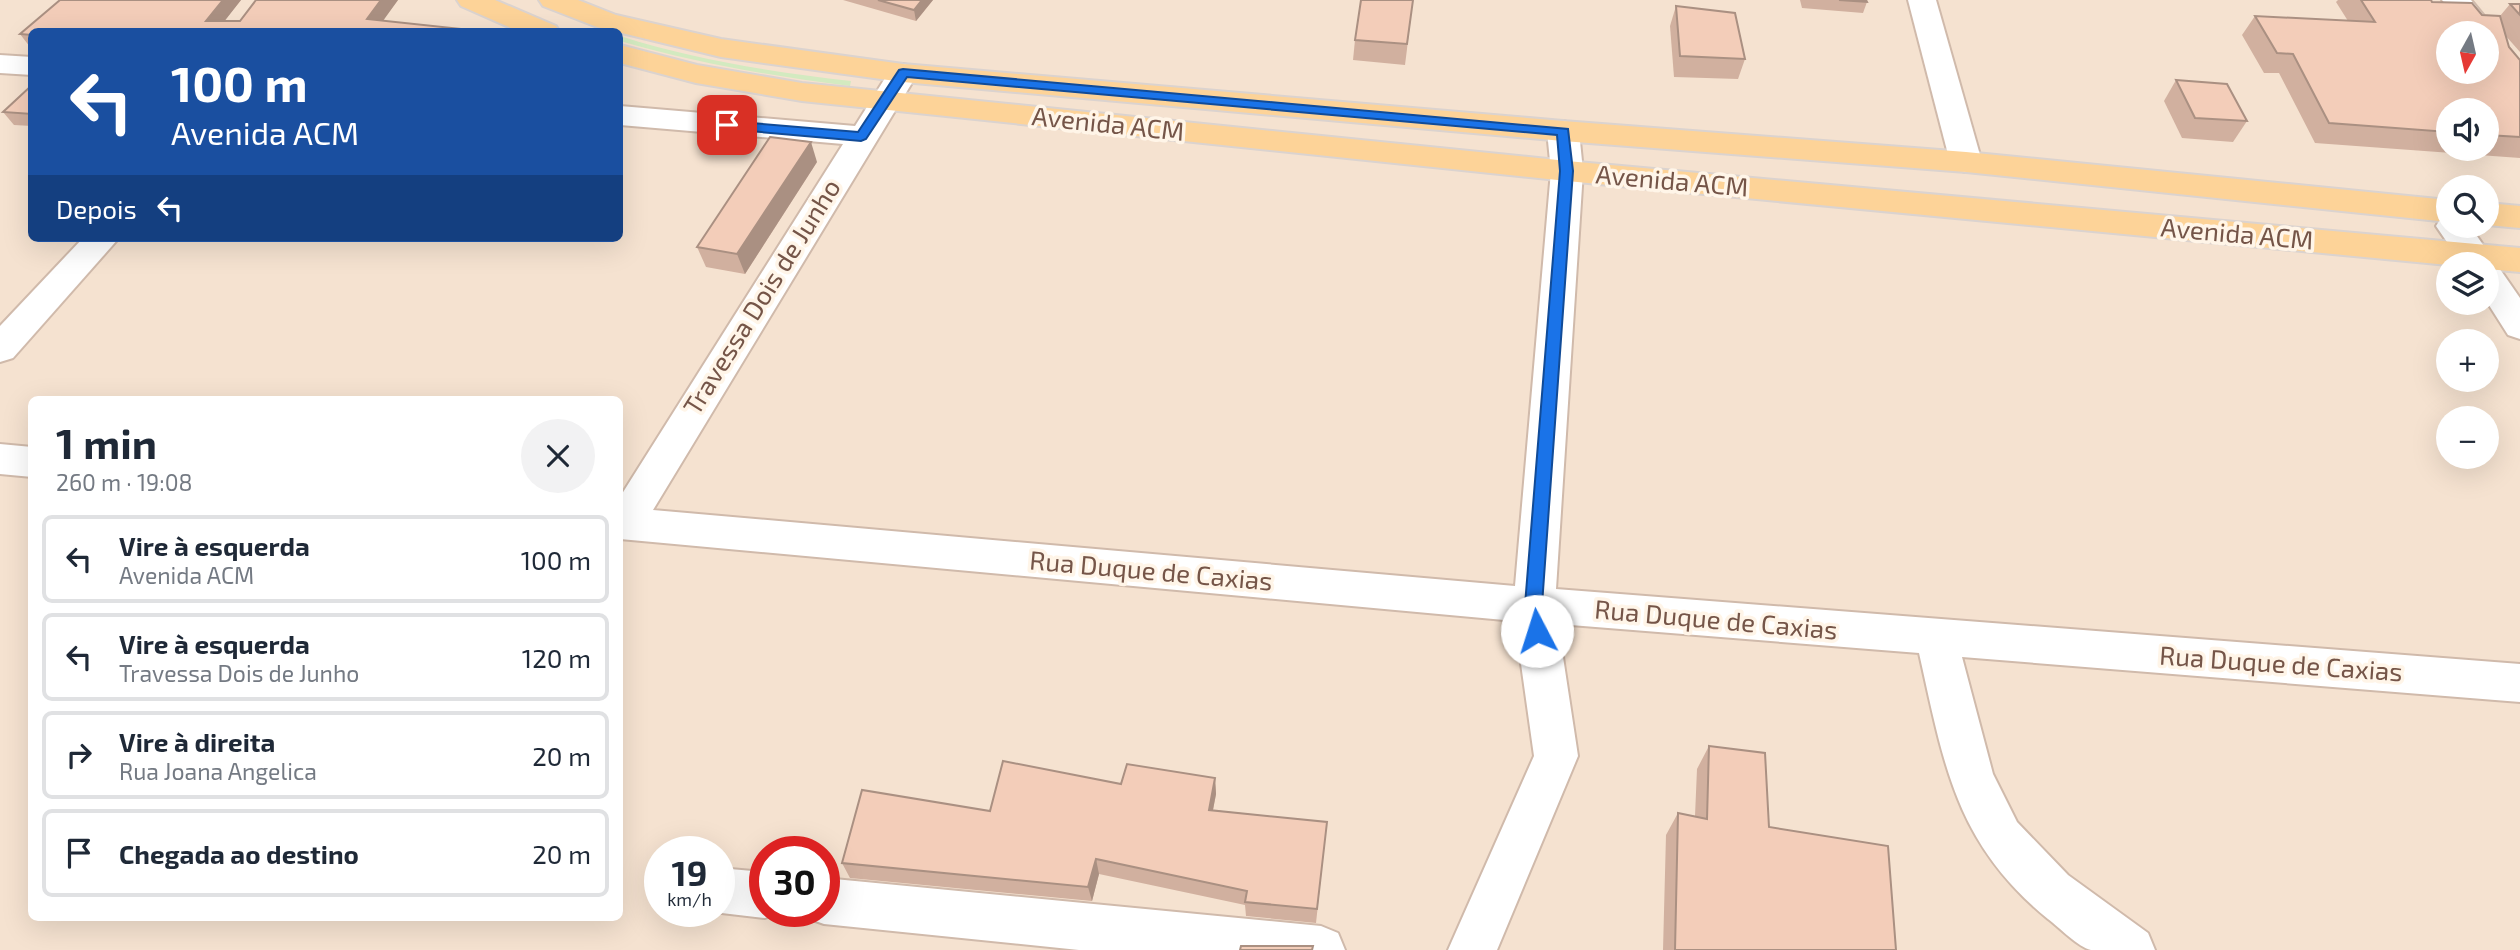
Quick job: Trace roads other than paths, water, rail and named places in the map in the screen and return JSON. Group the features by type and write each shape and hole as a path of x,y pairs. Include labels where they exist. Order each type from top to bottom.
{"main road":[{"path":"471,0 537,28"},
{"name":"Avenida ACM","path":"553,0 607,21 895,87 1567,171 2436,260"},
{"name":"Avenida ACM","path":"623,55 709,76 802,92 895,87 1563,131 1966,162 2436,215"},
{"path":"2499,215 2520,217"},
{"name":"Avenida ACM","path":"2499,263 2520,260"}],"street":[{"path":"1922,0 1966,162"},
{"path":"2456,0 2474,21"},
{"path":"0,64 28,66"},
{"name":"Travessa Dois de Junho","path":"623,521 861,136 895,87"},
{"path":"623,115 861,136"},
{"path":"1472,950 1556,756 1534,605 1567,171 1563,131"},
{"path":"0,349 98,242"},
{"path":"2499,294 2520,326"},
{"path":"0,459 28,462"},
{"name":"Rua Duque de Caxias","path":"623,523 1534,605 2520,683"},
{"path":"1936,638 1973,782 1988,817 2004,842 2061,900 2131,950"},
{"path":"840,903 1321,950"}]}
